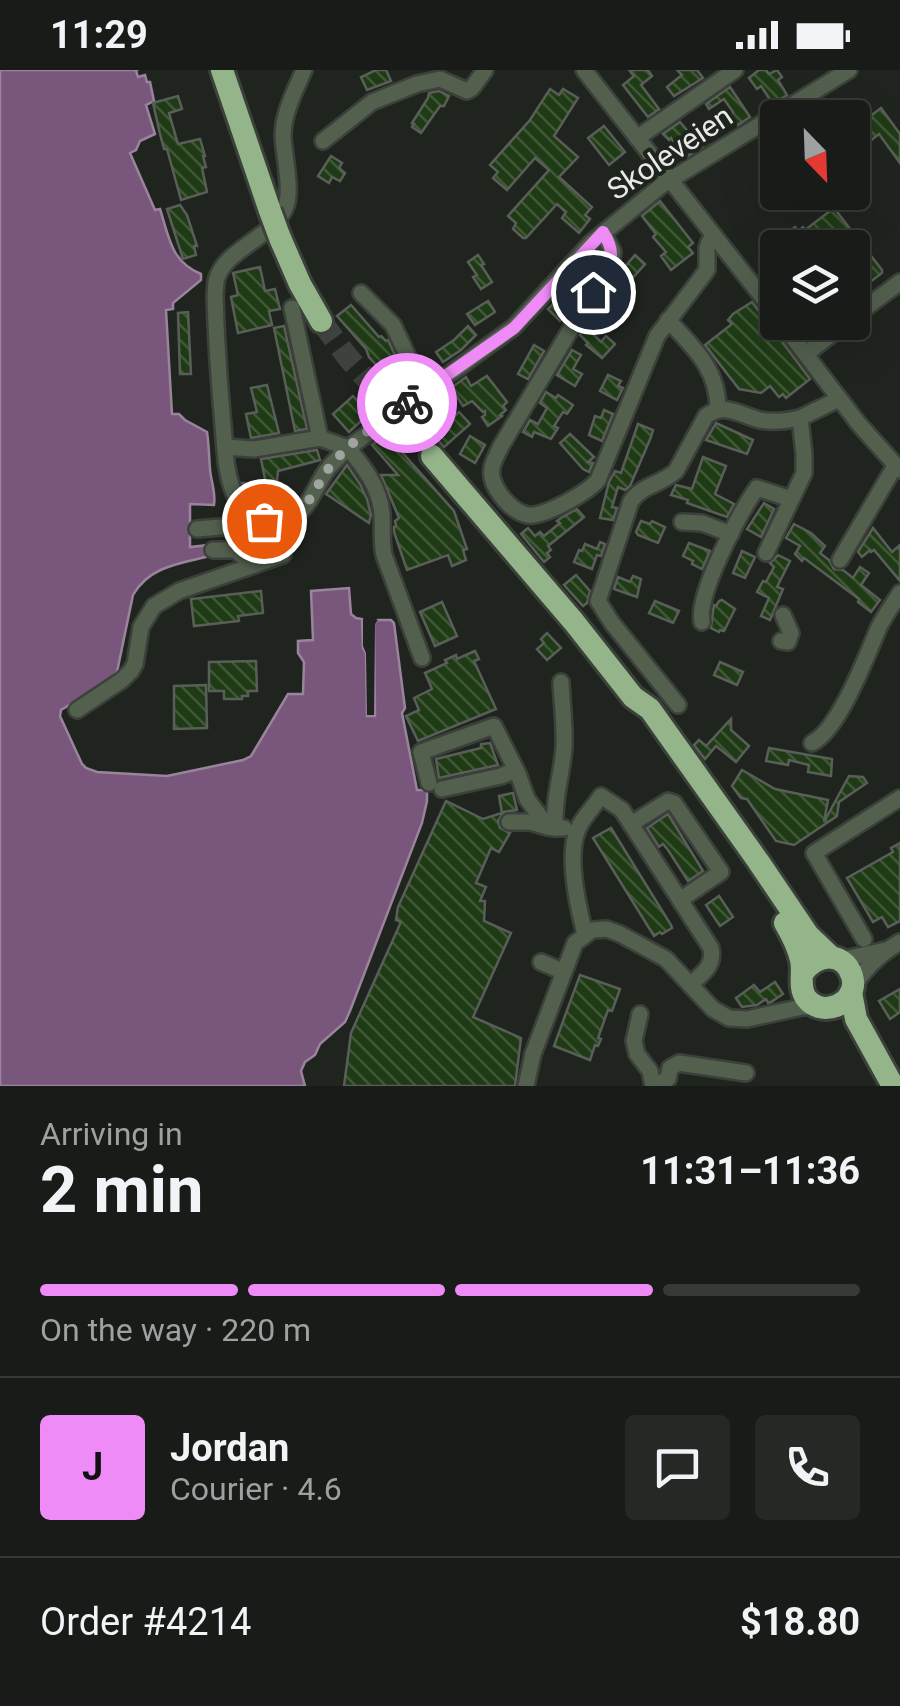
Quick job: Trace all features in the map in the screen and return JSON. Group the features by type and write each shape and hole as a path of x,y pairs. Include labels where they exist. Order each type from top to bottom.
{"highway":[{"path":"222,70 272,226 321,321"},
{"path":"432,456 633,697 650,710 808,936 850,970 856,1018 893,1086"},
{"path":"633,697 639,716 789,929 797,944 804,994 850,1036 879,1086"},
{"path":"802,976 814,960 835,958"},
{"path":"821,1008 840,1005 852,990"}],"street":[{"path":"197,529 244,525 252,515 241,506 233,491 216,344 215,294 217,277 231,259 272,226 286,204 283,132 286,112 304,70"},
{"path":"324,140 372,102 443,75 467,91 485,70"},
{"path":"584,70 760,294"},
{"path":"637,138 736,70"},
{"name":"Skoleveien","path":"252,515 276,523 290,520 304,508 325,472 348,448 514,328 603,232 638,203 849,70"},
{"path":"603,232 613,252 612,260 501,446 492,468 493,482 518,512 534,516 594,485 657,336 707,270 707,248 715,237"},
{"path":"870,305 900,282"},
{"path":"361,293 393,325 430,387"},
{"path":"292,308 320,438"},
{"path":"668,320 712,374 718,389 718,409"},
{"path":"795,340 898,468 840,560"},
{"path":"806,354 824,340"},
{"path":"678,705 601,609 598,598 635,495 676,471 706,416 718,409 776,422 800,418 839,398"},
{"path":"766,553 804,467 800,418"},
{"path":"226,447 254,449 320,438 348,448 375,487 381,507 384,555 422,658"},
{"path":"702,622 702,607 731,534 757,488 792,499"},
{"path":"682,522 702,523 731,534"},
{"path":"213,550 234,550 254,564"},
{"path":"76,710 132,671 141,627 154,606 179,591 283,555"},
{"path":"812,743 824,735 848,696 880,624 900,592"},
{"path":"780,641 788,642 791,633 783,615"},
{"path":"552,828 564,751 561,682"},
{"path":"516,770 436,786 421,752 494,726 516,770 527,799 552,828"},
{"path":"586,934 573,866 578,829 601,796 615,804 631,824 712,952 710,966 690,986"},
{"path":"864,939 814,853 900,798"},
{"path":"631,824 668,801 674,803 721,872 680,900"},
{"path":"509,822 578,829"},
{"path":"526,1086 533,1054 575,943 592,930 607,929 666,959 713,1010 725,1016 747,1019 821,1008"},
{"path":"835,958 893,946"},
{"path":"852,990 865,970 893,946"},
{"path":"541,962 564,972"},
{"path":"764,1014 786,998 802,976"},
{"path":"640,1014 634,1040 654,1086 668,1079 670,1068 679,1063 746,1072"}],"shaded area":[{"path":"0,70 138,70 138,77 145,75 154,101 146,105 155,134 140,141 130,153 155,210 160,209 177,256 201,274 201,280 173,303 173,309 166,310 172,414 179,414 207,432 214,505 190,504 190,547 209,545 210,556 167,567 140,585 133,595 117,672 111,680 61,710 60,716 82,764 97,772 167,776 251,756 288,694 303,694 304,662 298,653 298,641 313,640 311,591 349,588 351,614 362,619 367,716 375,716 374,623 394,623 405,708 402,713 417,790 427,790 427,801 350,1011 345,1022 305,1062 301,1071 305,1086 0,1086"}],"pier":[{"path":"363,619 367,619 369,648 369,622 378,620 374,715 367,715"}],"building":[{"path":"386,70 391,81 367,90 361,77"},
{"path":"629,70 648,70 652,76 641,85 659,109 648,117 623,85 634,76"},
{"path":"677,70 697,70 703,78 674,96 667,87 682,75"},
{"path":"759,70 769,74 777,70 787,95 770,100 761,86 757,89 749,78"},
{"path":"730,87 750,117 738,125 724,99 709,109 706,104"},
{"path":"550,89 559,95 563,89 578,98 554,136 578,157 559,177 592,207 585,215 590,219 579,233 562,218 566,212 557,204 523,238 513,229 516,223 508,216 549,170 535,158 507,190 493,178 498,172 490,165 530,120"},
{"path":"439,91 449,96 421,133 412,123 429,93"},
{"path":"178,96 182,109 169,113 178,144 200,139 207,192 181,200 153,103"},
{"path":"881,108 900,134 900,163 879,134 870,141 870,116"},
{"path":"680,122 696,141 704,136 708,143 683,159 671,138 663,134"},
{"path":"604,126 625,152 609,165 588,138"},
{"path":"331,156 342,163 339,168 345,173 340,181 332,177 329,183 318,176"},
{"path":"660,201 693,243 688,247 693,253 671,270 661,256 666,252 642,216"},
{"path":"180,205 197,246 196,255 183,259 167,209"},
{"path":"836,210 851,230 805,230"},
{"path":"870,254 882,270 870,282"},
{"path":"478,255 492,282 481,289 468,262"},
{"path":"635,255 645,264 604,318 596,311 600,302"},
{"path":"260,267 265,291 275,289 280,309 269,311 272,325 238,333 231,297 238,295 233,273"},
{"path":"584,267 591,273 560,321 548,309 560,297 568,305 580,288 572,281"},
{"path":"488,301 495,312 475,325 467,314"},
{"path":"752,302 760,313 760,340 781,340 810,379 786,398 783,394 779,397 770,386 761,393 739,389 705,345 732,324 728,320"},
{"path":"351,305 379,337 388,340 411,386 409,383 400,391 337,316"},
{"path":"188,312 191,374 180,374 178,313"},
{"path":"590,319 594,321 589,330 601,342 606,336 615,344 602,358 580,335"},
{"path":"284,326 307,429 295,431 274,328"},
{"path":"468,326 476,335 443,362 436,352"},
{"path":"534,345 544,351 528,379 518,374"},
{"path":"572,350 581,355 573,369 582,374 575,386 557,375"},
{"path":"608,375 621,381 618,386 623,388 617,400 600,391"},
{"path":"487,376 507,402 502,416 488,426 482,417 485,411 472,401 463,406 451,388 466,377 471,386"},
{"path":"267,385 279,433 251,438 246,414 257,412 251,388"},
{"path":"546,392 573,405 567,414 563,412 551,439 523,432 530,420 538,424 547,408 540,403"},
{"path":"353,396 369,414 349,432 333,414"},
{"path":"427,406 444,426 459,412 470,424 444,447 416,415"},
{"path":"604,410 613,414 602,441 589,435 595,416 601,418"},
{"path":"716,423 753,440 747,454 706,440"},
{"path":"638,424 653,430 651,437 630,486 625,490 618,487 613,520 600,518 609,482 615,471 621,473"},
{"path":"386,434 454,511 467,549 463,550 466,560 452,566 448,555 407,570 394,532 399,518 381,475 398,475 372,445"},
{"path":"570,434 594,457 588,462 593,463 589,472 560,443"},
{"path":"470,436 485,445 475,463 460,454"},
{"path":"317,450 320,460 278,471 275,499 249,496 242,483 266,484 261,459"},
{"path":"703,457 726,466 715,494 734,504 727,517 671,495 676,485 692,489"},
{"path":"347,465 367,499 369,523 326,494"},
{"path":"764,503 774,509 761,537 747,529"},
{"path":"577,509 584,517 548,546 550,557 544,562 521,534 528,528 535,536 540,532 544,536 560,523 557,521"},
{"path":"641,521 665,527 658,543 638,535"},
{"path":"794,524 825,546 820,553 834,569 853,578 860,567 869,573 861,585 880,600 871,612 859,599 795,554 800,546 786,538"},
{"path":"873,528 892,552 900,545 900,581 874,550 862,557 858,552"},
{"path":"600,542 605,544 592,569 574,562 585,544 597,549"},
{"path":"689,543 710,551 702,569 683,556"},
{"path":"742,551 755,557 745,578 733,573"},
{"path":"778,555 790,561 777,587 783,589 770,620 761,616 769,598 757,592 774,567 770,563"},
{"path":"576,575 590,591 583,606 564,585"},
{"path":"633,576 641,579 637,597 614,589 618,577 630,582"},
{"path":"261,591 263,613 238,616 239,621 194,626 191,599"},
{"path":"722,600 735,609 724,631 719,632 711,628 714,605"},
{"path":"655,601 679,611 673,623 649,613"},
{"path":"442,602 457,636 435,646 420,612"},
{"path":"547,633 561,648 547,660 537,649"},
{"path":"475,651 479,659 474,661 496,709 418,741 406,716 419,710 414,698 432,689 425,673 456,655 457,659"},
{"path":"256,661 257,691 248,691 242,699 224,699 224,691 209,691 209,662"},
{"path":"720,662 743,672 737,685 714,675"},
{"path":"206,685 207,728 174,729 174,686"},
{"path":"731,719 731,730 749,746 736,762 716,746 705,759 694,745 699,740 706,746"},
{"path":"490,743 498,765 439,778 436,759"},
{"path":"769,748 832,759 831,776 808,772 809,765 789,760 788,765 766,761"},
{"path":"742,770 775,789 828,800 824,822 849,776 863,777 867,783 839,802 837,816 794,845 776,841 747,799 741,798 732,786"},
{"path":"513,793 517,810 504,812 498,821 500,828 510,833 499,852 491,848 476,883 486,887 480,901 485,901 484,921 511,933 473,1017 521,1038 515,1086 344,1086 351,1033 401,922 396,920 398,907 446,801 483,819 502,813 499,796"},
{"path":"668,814 703,871 688,881 668,850 663,844 659,847 647,828"},
{"path":"611,828 671,925 662,934 654,936 593,838"},
{"path":"900,843 900,921 888,927 882,917 873,922 847,878 893,852 891,848"},
{"path":"719,896 733,917 720,926 706,905"},
{"path":"580,975 620,989 590,1060 554,1046"},
{"path":"775,982 783,994 771,1002 766,999 742,1007 736,998 754,985 760,992"},
{"path":"900,989 900,1012 890,1019 879,1001"}],"tunnel":[{"path":"321,321 432,456"}],"way so far":[{"path":"264,521 290,520 304,508 338,458 407,403"}],"route":[{"path":"407,403 514,328 603,232 610,242 612,260 593,292"}]}
